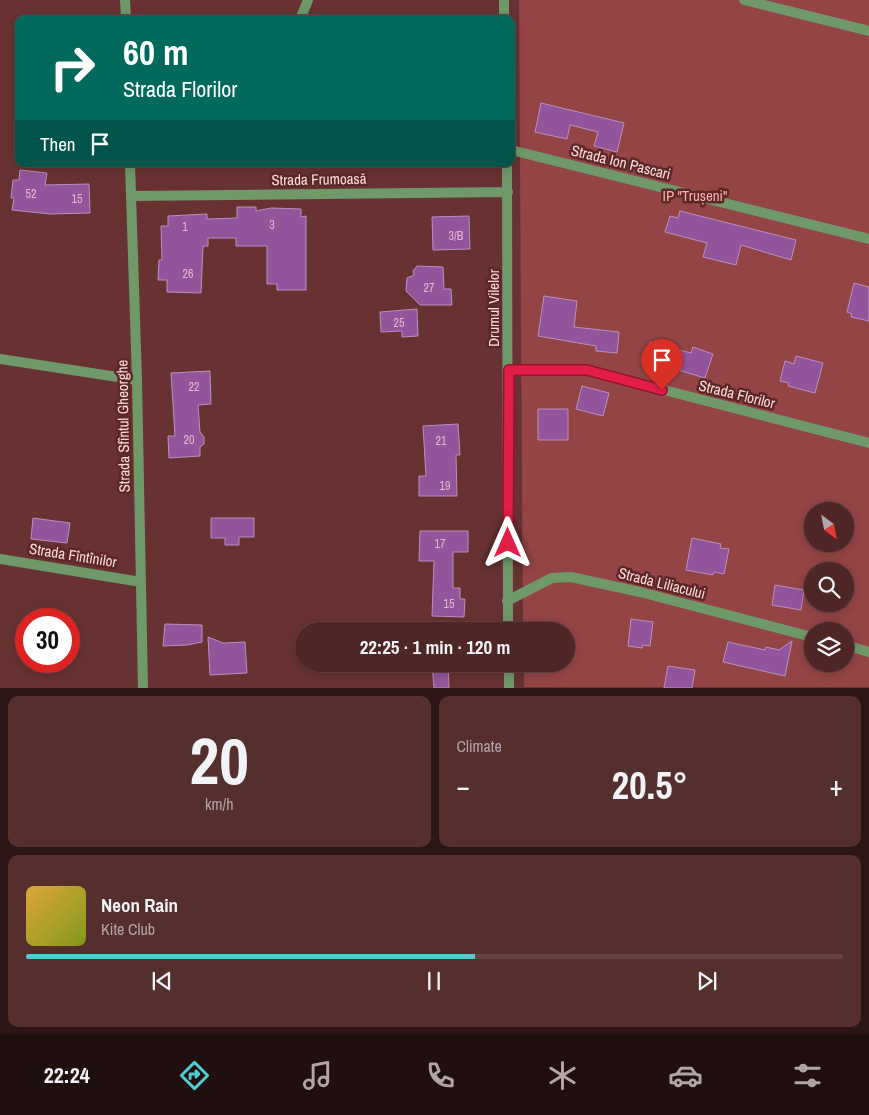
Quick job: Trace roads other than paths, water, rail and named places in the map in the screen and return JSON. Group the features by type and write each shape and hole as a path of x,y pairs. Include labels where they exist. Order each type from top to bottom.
{"street":[{"path":"125,0 126,15"},
{"path":"302,15 308,0"},
{"path":"504,0 504,15"},
{"path":"744,0 869,31"},
{"name":"Strada Ion Pascari","path":"515,151 869,239"},
{"name":"Strada Sfîntul Gheorghe","path":"130,167 137,380 143,688"},
{"name":"Drumul Vilelor","path":"507,167 509,370 508,622"},
{"name":"Strada Frumoasă","path":"131,196 508,192"},
{"path":"0,359 137,380"},
{"name":"Strada Florilor","path":"509,370 587,370 869,443"},
{"name":"Strada Fîntînilor","path":"0,559 141,582"},
{"name":"Strada Liliacului","path":"507,601 552,578 571,577 640,592 804,635"},
{"path":"854,648 869,652"},
{"path":"509,672 509,688"}],"park label":[{"name":"IP \"Trușeni\"","path":"695,195"}]}
